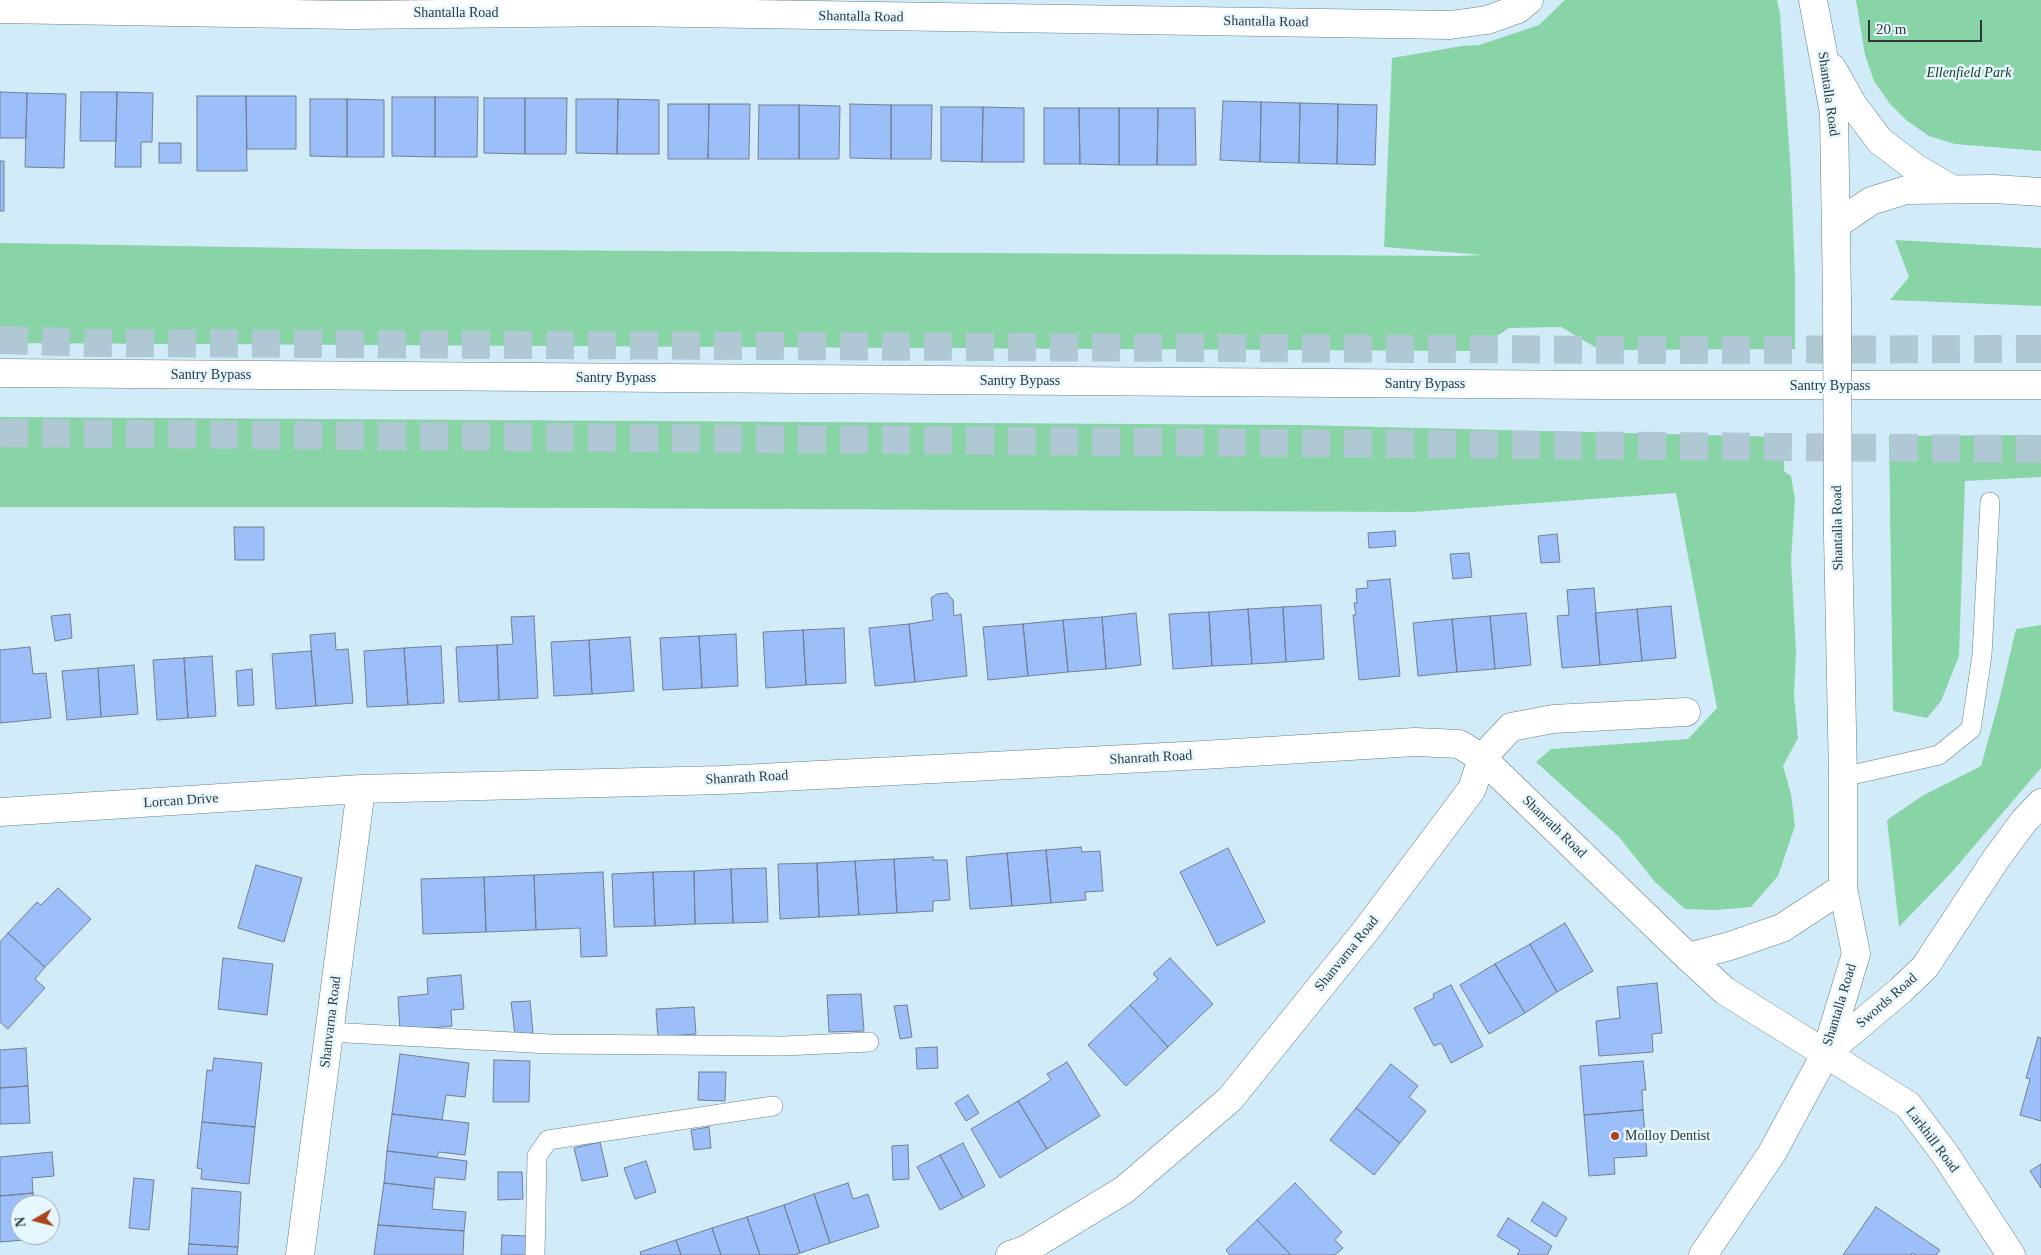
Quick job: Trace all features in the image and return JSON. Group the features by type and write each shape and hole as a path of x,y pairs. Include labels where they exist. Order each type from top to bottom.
{"street":[{"name":"Shantalla Road","path":"0,9 187,12 350,7 623,6 1069,10 1450,25 1487,20 1518,9 1529,0"},
{"name":"Shantalla Road","path":"1813,0 1834,113 1837,224 1838,535 1843,777 1843,888 1856,954 1826,1053"},
{"path":"1822,51 1853,105 1880,141 1917,170 1954,189"},
{"path":"1837,224 1871,201 1906,190 1954,189 2041,192"},
{"name":"Santry Bypass","path":"0,373 1611,386 2041,385"},
{"name":"Shanvarna Road","path":"1010,1255 1025,1250 1124,1190 1230,1099 1367,928 1472,789 1482,758 1511,727 1553,719 1686,712"},
{"name":"Shanrath Road","path":"361,789 722,780 1414,742 1459,744 1482,758 1688,957 1726,991 1826,1053"},
{"name":"Shanvarna Road","path":"300,1255 361,789"},
{"name":"Lorcan Drive","path":"0,812 361,789"},
{"name":"Swords Road","path":"1703,1255 1772,1152 1826,1053 1925,967 1996,859 2035,815"},
{"path":"1688,957 1730,946 1782,928 1843,888"},
{"name":"Larkhill Road","path":"1826,1053 1908,1105 1946,1154 2011,1255"}],"lane":[{"path":"1843,777 1939,755 1970,730 1982,655 1990,502"},
{"path":"329,1032 550,1044 784,1046 869,1042"},
{"path":"535,1255 537,1156 548,1140 773,1106"}],"green space":[{"path":"1565,0 1777,0 1780,14 1791,175 1795,278 1795,349 1600,350 1561,327 1509,328 1475,351 0,343 0,243 358,249 1483,255 1384,247 1392,58 1462,46 1479,45 1539,25"},
{"name":"Ellenfield Park","path":"1856,0 2041,0 2041,151 1955,144 1929,136 1906,120 1890,104 1874,81 1865,55"},
{"path":"1895,240 2041,248 2041,306 1890,300 1909,277"},
{"path":"0,417 1300,425 1784,437 1784,471 1791,476 1795,499 1791,560 1796,652 1794,696 1798,738 1783,766 1791,794 1795,826 1778,876 1751,907 1716,910 1685,909 1655,882 1619,837 1536,762 1551,749 1688,739 1717,708 1676,493 1414,512 0,507"},
{"path":"2041,435 2041,477 1965,481 1959,656 1941,701 1927,718 1893,711 1889,436"},
{"path":"2041,625 2041,768 1951,873 1899,927 1887,820 1922,796 1981,766 2016,629"}],"building":[{"path":"0,92 27,93 26,138 0,138"},
{"path":"81,92 117,92 116,141 80,141"},
{"path":"117,92 153,93 152,142 141,142 141,167 115,167"},
{"path":"27,93 66,94 64,168 25,167"},
{"path":"197,96 246,96 247,171 197,171"},
{"path":"246,96 296,96 296,149 247,149"},
{"path":"392,97 435,97 435,157 392,156"},
{"path":"435,97 478,97 477,157 435,157"},
{"path":"484,98 525,98 525,154 484,153"},
{"path":"525,98 567,98 566,154 525,154"},
{"path":"310,99 347,99 347,157 310,156"},
{"path":"347,99 384,100 384,157 347,157"},
{"path":"576,99 618,99 617,154 576,153"},
{"path":"618,99 659,100 659,154 617,154"},
{"path":"1223,101 1261,102 1260,162 1220,160"},
{"path":"1261,102 1300,103 1299,163 1260,162"},
{"path":"1300,103 1338,104 1337,164 1299,163"},
{"path":"668,104 709,104 708,159 668,159"},
{"path":"709,104 750,104 749,159 708,159"},
{"path":"850,104 891,105 891,159 850,158"},
{"path":"1338,104 1377,105 1375,165 1337,164"},
{"path":"759,105 799,105 799,159 758,159"},
{"path":"799,105 840,106 839,159 799,159"},
{"path":"891,105 932,105 931,159 891,159"},
{"path":"941,107 983,107 982,162 941,161"},
{"path":"983,107 1024,108 1024,162 982,162"},
{"path":"1044,108 1079,108 1080,164 1044,164"},
{"path":"1079,108 1119,108 1119,165 1080,164"},
{"path":"1119,108 1158,108 1157,165 1119,165"},
{"path":"1158,108 1195,108 1196,165 1157,165"},
{"path":"159,143 181,143 181,163 159,163"},
{"path":"0,161 4,161 4,211 0,211"},
{"path":"234,527 264,527 264,560 235,560"},
{"path":"1395,531 1396,546 1369,548 1368,533"},
{"path":"1557,534 1560,562 1541,563 1538,536"},
{"path":"1469,553 1472,577 1453,579 1450,554"},
{"path":"1390,579 1400,676 1359,680 1353,615 1356,615 1354,603 1357,603 1356,589 1368,588 1367,581"},
{"path":"1594,588 1600,665 1562,668 1557,616 1569,615 1567,590"},
{"path":"947,593 953,600 954,616 961,614 967,676 915,682 909,624 933,620 931,598 937,594"},
{"path":"1321,605 1324,659 1286,662 1283,607"},
{"path":"1671,606 1676,658 1642,661 1637,609"},
{"path":"1283,607 1286,662 1252,664 1248,609"},
{"path":"1248,609 1252,664 1212,666 1209,612"},
{"path":"1637,609 1642,661 1600,665 1595,613"},
{"path":"1209,612 1212,666 1173,669 1169,614"},
{"path":"1136,613 1141,665 1106,669 1102,617"},
{"path":"1526,613 1531,665 1495,669 1490,616"},
{"path":"70,614 72,638 55,641 51,616"},
{"path":"534,616 538,698 499,700 497,645 513,644 511,617"},
{"path":"1490,616 1495,669 1457,672 1452,619"},
{"path":"1102,617 1106,669 1068,672 1063,620"},
{"path":"1452,619 1457,672 1418,676 1413,623"},
{"path":"1063,620 1068,672 1028,676 1023,624"},
{"path":"909,624 915,682 875,686 869,628"},
{"path":"1023,624 1028,676 988,680 983,627"},
{"path":"844,628 846,683 806,685 803,630"},
{"path":"803,630 806,685 766,688 763,632"},
{"path":"335,633 336,650 348,649 353,703 316,706 310,635"},
{"path":"736,634 738,686 702,688 699,636"},
{"path":"699,636 702,688 663,690 660,638"},
{"path":"630,637 634,691 592,694 589,640"},
{"path":"589,640 592,694 554,696 551,642"},
{"path":"497,645 499,700 459,702 456,647"},
{"path":"441,646 444,703 408,705 404,648"},
{"path":"30,647 33,674 46,673 51,718 0,723 0,650"},
{"path":"404,648 408,705 367,707 364,651"},
{"path":"311,651 316,706 276,709 272,654"},
{"path":"212,656 216,716 188,718 184,658"},
{"path":"184,658 188,718 157,720 153,660"},
{"path":"134,665 138,714 101,717 98,668"},
{"path":"98,668 101,717 67,720 62,671"},
{"path":"252,669 254,705 238,706 236,671"},
{"path":"1081,847 1082,852 1100,851 1103,891 1085,892 1086,900 1051,903 1046,850"},
{"path":"1228,848 1265,922 1217,946 1180,872"},
{"path":"1046,850 1051,903 1012,906 1007,853"},
{"path":"1007,853 1012,906 970,909 966,857"},
{"path":"933,857 933,860 947,860 950,900 933,901 933,911 897,913 894,859"},
{"path":"894,859 897,913 859,915 855,861"},
{"path":"855,861 859,915 819,917 817,863"},
{"path":"817,863 819,917 780,919 778,864"},
{"path":"256,865 302,878 284,942 238,928"},
{"path":"766,868 768,922 733,923 731,869"},
{"path":"731,869 733,923 695,924 694,871"},
{"path":"694,871 695,924 655,926 653,872"},
{"path":"603,872 607,956 581,957 580,928 536,930 534,875"},
{"path":"653,872 655,926 614,927 612,874"},
{"path":"534,875 536,930 486,932 484,877"},
{"path":"484,877 486,932 423,934 421,879"},
{"path":"58,888 91,919 45,967 8,933 37,902 41,905"},
{"path":"1565,923 1593,971 1557,992 1530,944"},
{"path":"8,933 45,967 35,979 45,988 8,1029 0,1022 0,942"},
{"path":"1530,944 1557,992 1525,1013 1495,964"},
{"path":"223,958 273,964 267,1015 218,1009"},
{"path":"1170,958 1213,1004 1168,1047 1130,1005 1158,979 1153,974"},
{"path":"1495,964 1525,1013 1489,1034 1460,985"},
{"path":"461,975 464,1009 451,1010 452,1026 400,1031 398,997 428,994 427,978"},
{"path":"1657,983 1662,1033 1652,1034 1653,1052 1599,1056 1596,1021 1620,1018 1617,987"},
{"path":"1451,985 1483,1046 1451,1063 1441,1043 1434,1046 1414,1008 1434,998 1433,994"},
{"path":"861,994 864,1031 829,1032 827,995"},
{"path":"530,1001 533,1033 515,1035 511,1002"},
{"path":"907,1005 912,1037 900,1039 894,1006"},
{"path":"1130,1005 1168,1047 1126,1086 1088,1045"},
{"path":"694,1007 696,1034 658,1037 656,1009"},
{"path":"2038,1037 2041,1038 2041,1121 2020,1115 2030,1079 2026,1078"},
{"path":"937,1047 938,1068 917,1069 916,1048"},
{"path":"26,1048 28,1086 0,1088 0,1050"},
{"path":"400,1054 469,1063 465,1097 446,1095 442,1120 392,1114"},
{"path":"214,1058 262,1063 255,1127 202,1122 207,1070 212,1071"},
{"path":"494,1060 530,1061 529,1102 493,1102"},
{"path":"1643,1061 1646,1090 1642,1090 1643,1110 1584,1115 1580,1066"},
{"path":"1067,1062 1100,1116 1047,1149 1018,1101 1051,1080 1047,1074"},
{"path":"1391,1064 1418,1086 1409,1097 1426,1111 1400,1143 1356,1108"},
{"path":"699,1072 726,1072 725,1101 698,1100"},
{"path":"28,1086 30,1123 0,1124 0,1088"},
{"path":"968,1095 979,1113 966,1121 955,1103"},
{"path":"1018,1101 1047,1149 1000,1178 971,1129"},
{"path":"1356,1108 1400,1143 1374,1175 1330,1140"},
{"name":"Molloy Dentist","path":"1643,1110 1647,1156 1614,1158 1615,1174 1589,1176 1584,1115"},
{"path":"392,1114 469,1123 465,1155 439,1152 437,1157 387,1151"},
{"path":"202,1122 255,1127 249,1184 201,1179 202,1169 197,1168"},
{"path":"709,1127 711,1148 694,1150 691,1130"},
{"path":"600,1142 608,1176 582,1181 574,1148"},
{"path":"963,1143 985,1186 963,1198 940,1155"},
{"path":"908,1145 909,1179 893,1180 892,1146"},
{"path":"387,1151 467,1161 465,1180 435,1177 434,1189 384,1183"},
{"path":"52,1152 54,1176 32,1178 33,1193 0,1196 0,1157"},
{"path":"940,1155 963,1198 940,1210 917,1167"},
{"path":"646,1161 656,1192 635,1199 624,1168"},
{"path":"2041,1164 2041,1188 2030,1171"},
{"path":"498,1172 522,1172 523,1199 498,1200"},
{"path":"134,1178 154,1180 149,1230 129,1228"},
{"path":"384,1183 434,1189 432,1209 466,1212 464,1231 378,1225"},
{"path":"848,1183 853,1199 868,1194 879,1227 830,1243 814,1194"},
{"path":"1295,1183 1342,1232 1335,1240 1343,1248 1335,1255 1291,1255 1257,1220"},
{"path":"192,1188 241,1192 238,1247 189,1244"},
{"path":"33,1193 33,1195 11,1195"},
{"path":"814,1194 830,1243 800,1253 784,1205"},
{"path":"10,1195 10,1241 0,1242 0,1196"},
{"path":"1543,1202 1567,1218 1556,1237 1531,1221"},
{"path":"784,1205 800,1253 795,1255 760,1255 747,1217"},
{"path":"1876,1207 1940,1250 1936,1255 1915,1255 1912,1253 1911,1255 1843,1255"},
{"path":"747,1217 760,1255 721,1255 712,1228"},
{"path":"1508,1218 1552,1246 1547,1255 1517,1255 1520,1250 1497,1236"},
{"path":"1257,1220 1291,1255 1230,1255 1226,1250"},
{"path":"378,1225 464,1231 463,1255 374,1255"},
{"path":"712,1228 721,1255 681,1255 676,1240"},
{"path":"502,1235 527,1236 526,1255 501,1255"},
{"path":"676,1240 681,1255 641,1255 640,1252"},
{"path":"189,1244 238,1247 237,1255 188,1255"}],"tunnel":[{"path":"0,340 93,343 1654,350 2041,349"},
{"path":"0,433 2041,449"}],"place":[{"name":"Molloy Dentist","path":"1615,1136"}]}
